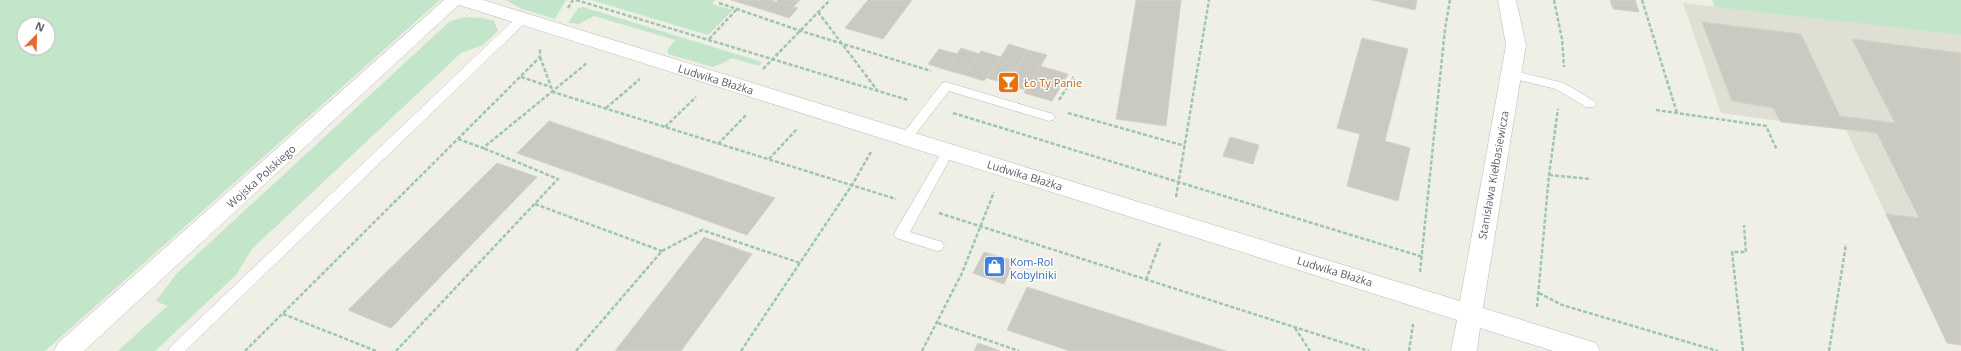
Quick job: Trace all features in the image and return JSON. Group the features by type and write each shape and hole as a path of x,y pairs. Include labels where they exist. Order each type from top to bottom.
{"street":[{"name":"Wojska Polskiego","path":"67,351 456,0"},
{"name":"Ludwika Błażka","path":"463,0 1587,351"},
{"name":"Stanisława Kiełbasiewicza","path":"1464,351 1510,74 1516,46 1507,0"}],"lane":[{"path":"175,351 522,19"},
{"path":"1510,74 1560,86 1590,104"},
{"path":"906,138 929,106 946,86 1049,117"},
{"path":"937,246 900,234 918,206 948,151"}],"path":[{"path":"553,92 540,57 540,42 562,21 574,0 709,39 1423,257"},
{"path":"744,88 830,0"},
{"path":"1146,280 1174,209 1209,0"},
{"path":"1409,351 1423,257 1445,29 1450,0"},
{"path":"1532,334 1539,293 1549,175 1560,86 1564,70 1562,39 1554,0"},
{"path":"1642,0 1678,113"},
{"path":"709,39 738,8"},
{"path":"818,12 840,43 878,91"},
{"path":"483,148 553,92 607,45"},
{"path":"245,351 540,57"},
{"path":"606,109 660,62"},
{"path":"520,76 551,87"},
{"path":"664,127 716,79"},
{"path":"553,92 852,185 1369,351"},
{"path":"718,144 765,95"},
{"path":"769,159 814,110"},
{"path":"1656,110 1766,126 1777,150"},
{"path":"741,351 852,185 884,131"},
{"path":"396,351 558,179 458,139"},
{"path":"922,351 938,323 982,227 1001,168"},
{"path":"1549,175 1591,178"},
{"path":"535,204 662,251"},
{"path":"1743,351 1732,252 1746,252 1744,225"},
{"path":"576,351 662,251 702,230 800,263"},
{"path":"1829,351 1846,244"},
{"path":"1539,293 1562,305 1718,351"},
{"path":"283,314 376,351"},
{"path":"938,323 1019,351"},
{"path":"1295,328 1310,351"}],"shaded area":[{"path":"1683,3 1961,35 1961,346 1947,343 1846,130 1721,113"}],"green space":[{"path":"0,0 440,0 45,351 0,351"},
{"path":"506,0 566,0 555,19 522,9"},
{"path":"591,0 715,0 712,4 733,10 708,35"},
{"path":"1712,0 1961,0 1961,35 1715,7"},
{"path":"583,7 762,62 759,66 732,58 712,67 668,54 668,49 675,40 594,16 579,24 568,23 578,8"},
{"path":"466,17 482,18 494,21 498,31 483,45 461,53 252,249 236,275 155,351 118,351 167,306 156,301 177,273 450,21"}],"building":[{"path":"731,0 772,0 774,1 764,10"},
{"path":"778,0 800,0 793,7 776,2"},
{"path":"868,0 912,0 883,39 845,28"},
{"path":"1136,0 1181,0 1166,126 1116,119"},
{"path":"1372,0 1417,0 1415,10"},
{"path":"1610,0 1635,0 1639,12 1613,9"},
{"path":"774,1 798,8 789,18 764,10"},
{"path":"1702,22 1801,34 1840,116 1895,123 1852,39 1961,53 1961,345 1947,343 1886,214 1919,218 1877,133 1781,122 1773,108 1732,101"},
{"path":"1362,38 1408,49 1385,141 1410,148 1398,201 1347,186 1360,134 1337,128"},
{"path":"1009,44 1028,50 1006,84 987,78"},
{"path":"961,48 979,54 965,75 946,70"},
{"path":"939,49 957,54 946,70 928,64"},
{"path":"1028,50 1047,55 1026,90 1006,84"},
{"path":"981,51 1001,57 984,81 965,75"},
{"path":"1040,66 1068,74 1060,88 1032,80"},
{"path":"1032,80 1060,88 1052,101 1024,93"},
{"path":"549,121 775,198 747,235 517,153"},
{"path":"1230,137 1259,145 1253,164 1223,156"},
{"path":"497,163 537,177 391,328 348,310"},
{"path":"704,237 752,254 681,351 615,351"},
{"name":"Kom-Rol Kobylniki","path":"984,252 1014,261 1004,284 973,273"},
{"path":"1027,287 1226,351 1070,351 1007,330"},
{"path":"978,343 1000,351 974,351"}],"place":[{"name":"Ło Ty Panie","path":"1009,82"},
{"name":"Kom-Rol Kobylniki","path":"994,267"}]}
